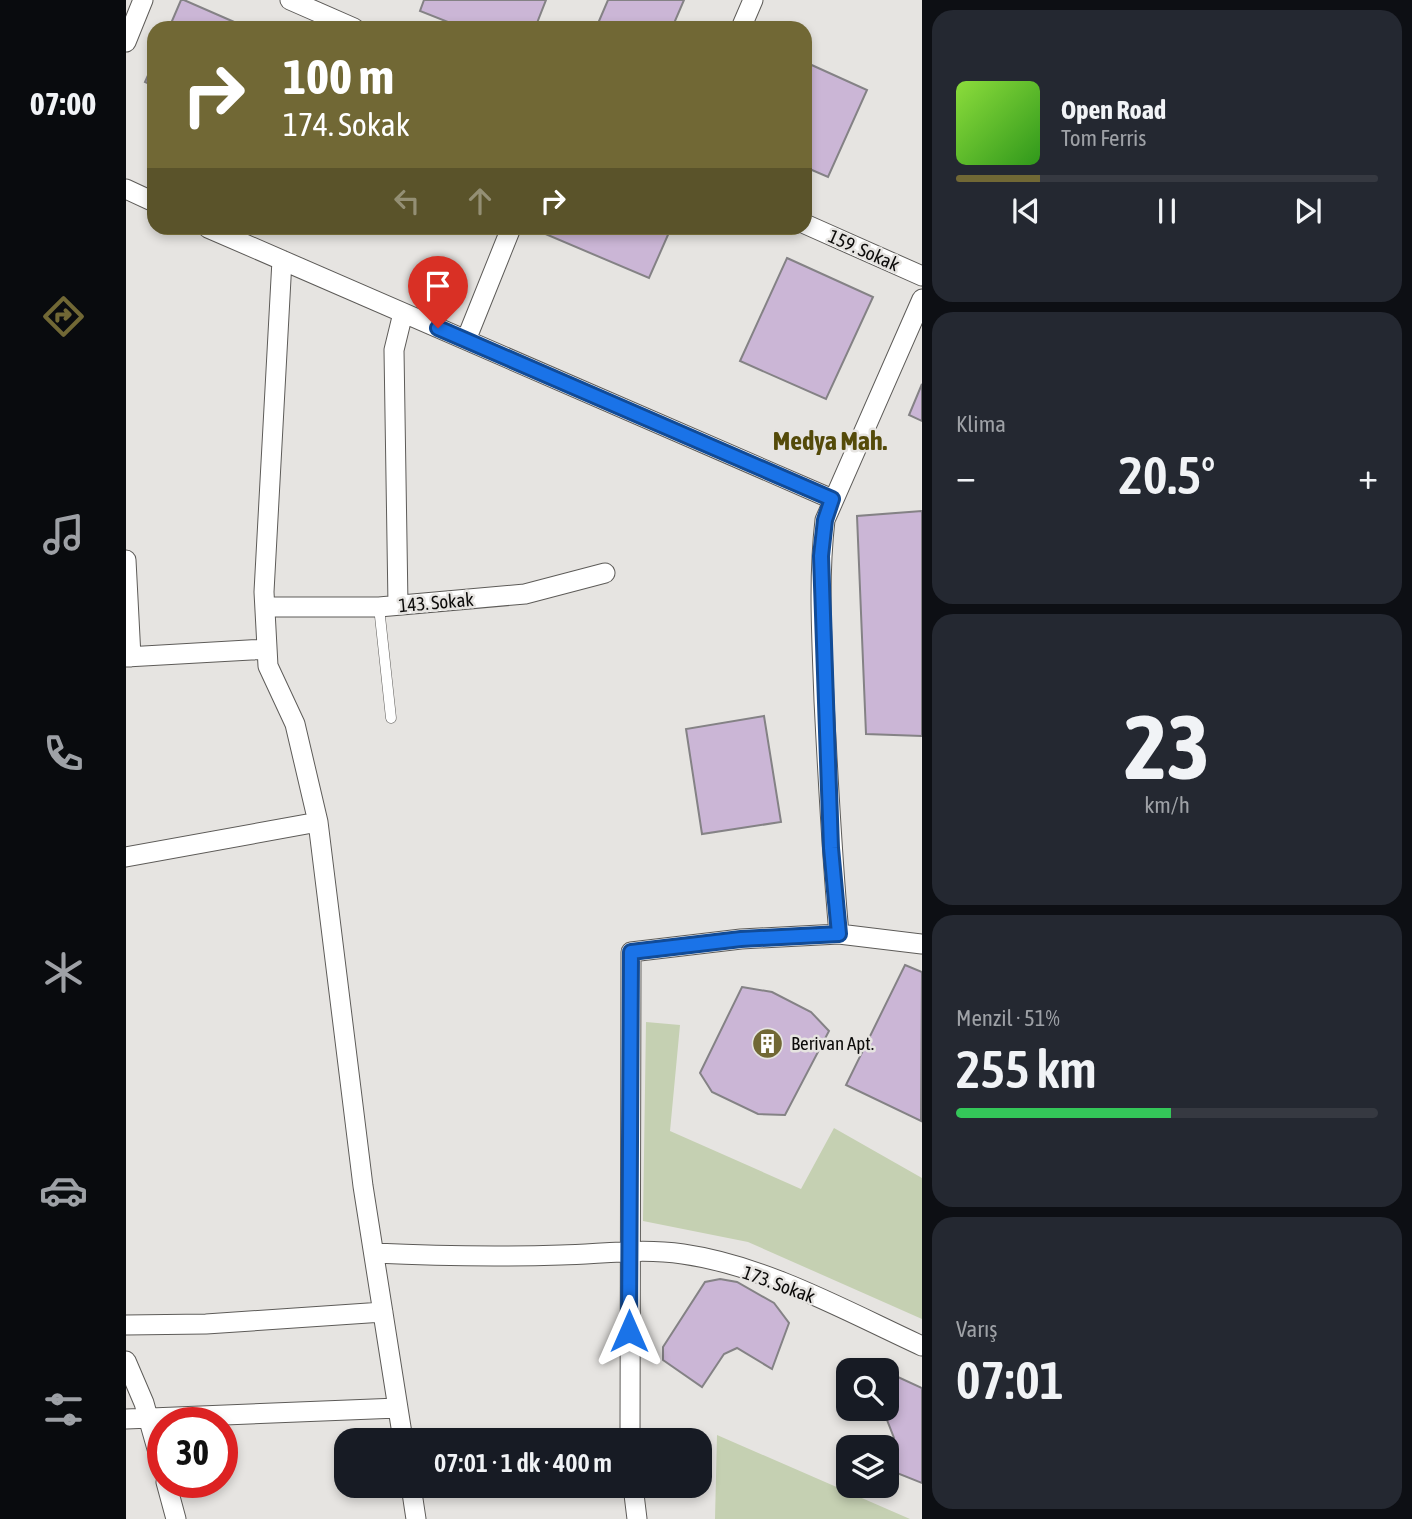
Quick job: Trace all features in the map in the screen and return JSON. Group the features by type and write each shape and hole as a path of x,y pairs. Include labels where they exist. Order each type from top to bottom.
{"street":[{"path":"126,42 143,0"},
{"path":"290,0 338,21"},
{"path":"744,21 753,0"},
{"path":"126,189 147,199"},
{"name":"159. Sokak","path":"812,227 922,276"},
{"path":"224,235 832,499"},
{"path":"466,340 508,235"},
{"path":"282,260 265,607 268,666 295,724 318,822 374,1253 401,1428"},
{"path":"839,934 831,848 821,569 825,520 922,299"},
{"path":"388,606 394,350 403,313"},
{"path":"126,560 128,657 267,649"},
{"name":"143. Sokak","path":"265,607 388,606 525,594 605,573"},
{"path":"126,857 318,822"},
{"path":"630,1428 628,1249 631,952 741,939 839,934 922,944"},
{"name":"173. Sokak","path":"374,1253 485,1257 565,1255 628,1249 684,1254 720,1262 810,1294 922,1346"},
{"path":"126,1325 206,1324 383,1312"},
{"path":"126,1361 147,1415"},
{"path":"238,1414 398,1408"},
{"path":"126,1419 147,1418"},
{"path":"170,1498 176,1519"},
{"path":"413,1498 416,1519"},
{"path":"634,1498 637,1519"}],"lane":[{"path":"388,606 391,718"}],"green space":[{"path":"646,1022 680,1025 670,1131 801,1189 834,1128 922,1178 922,1319 748,1242 643,1221"},
{"path":"717,1435 836,1487 836,1498 862,1498 910,1519 715,1519"}],"building":[{"path":"181,0 184,0 232,21 172,21"},
{"path":"424,0 546,0 538,21 445,21 420,11"},
{"path":"608,0 684,0 675,21 599,21"},
{"path":"812,65 867,90 828,177 812,170"},
{"path":"548,235 668,235 649,278"},
{"path":"787,258 873,297 826,399 740,361"},
{"path":"922,384 922,421 909,415"},
{"path":"922,511 922,736 866,734 857,516"},
{"path":"764,716 781,822 702,834 686,729"},
{"path":"905,965 922,972 921,1121 846,1085"},
{"name":"Berivan Apt.","path":"742,987 772,992 811,1012 829,1031 785,1115 758,1114 712,1092 700,1073"},
{"path":"720,1279 737,1282 774,1303 789,1323 772,1369 737,1348 724,1354 702,1387 663,1360 663,1347 705,1282"},
{"path":"899,1377 922,1388 922,1483 899,1474 899,1435 893,1435 887,1421 899,1421"}],"place":[{"name":"Berivan Apt.","path":"768,1043"}],"district":[{"name":"Medya Mah.","path":"830,441"}],"route":[{"path":"438,328 832,499 825,520 821,556 831,848 839,934 741,939 631,952 629,1331"}]}
